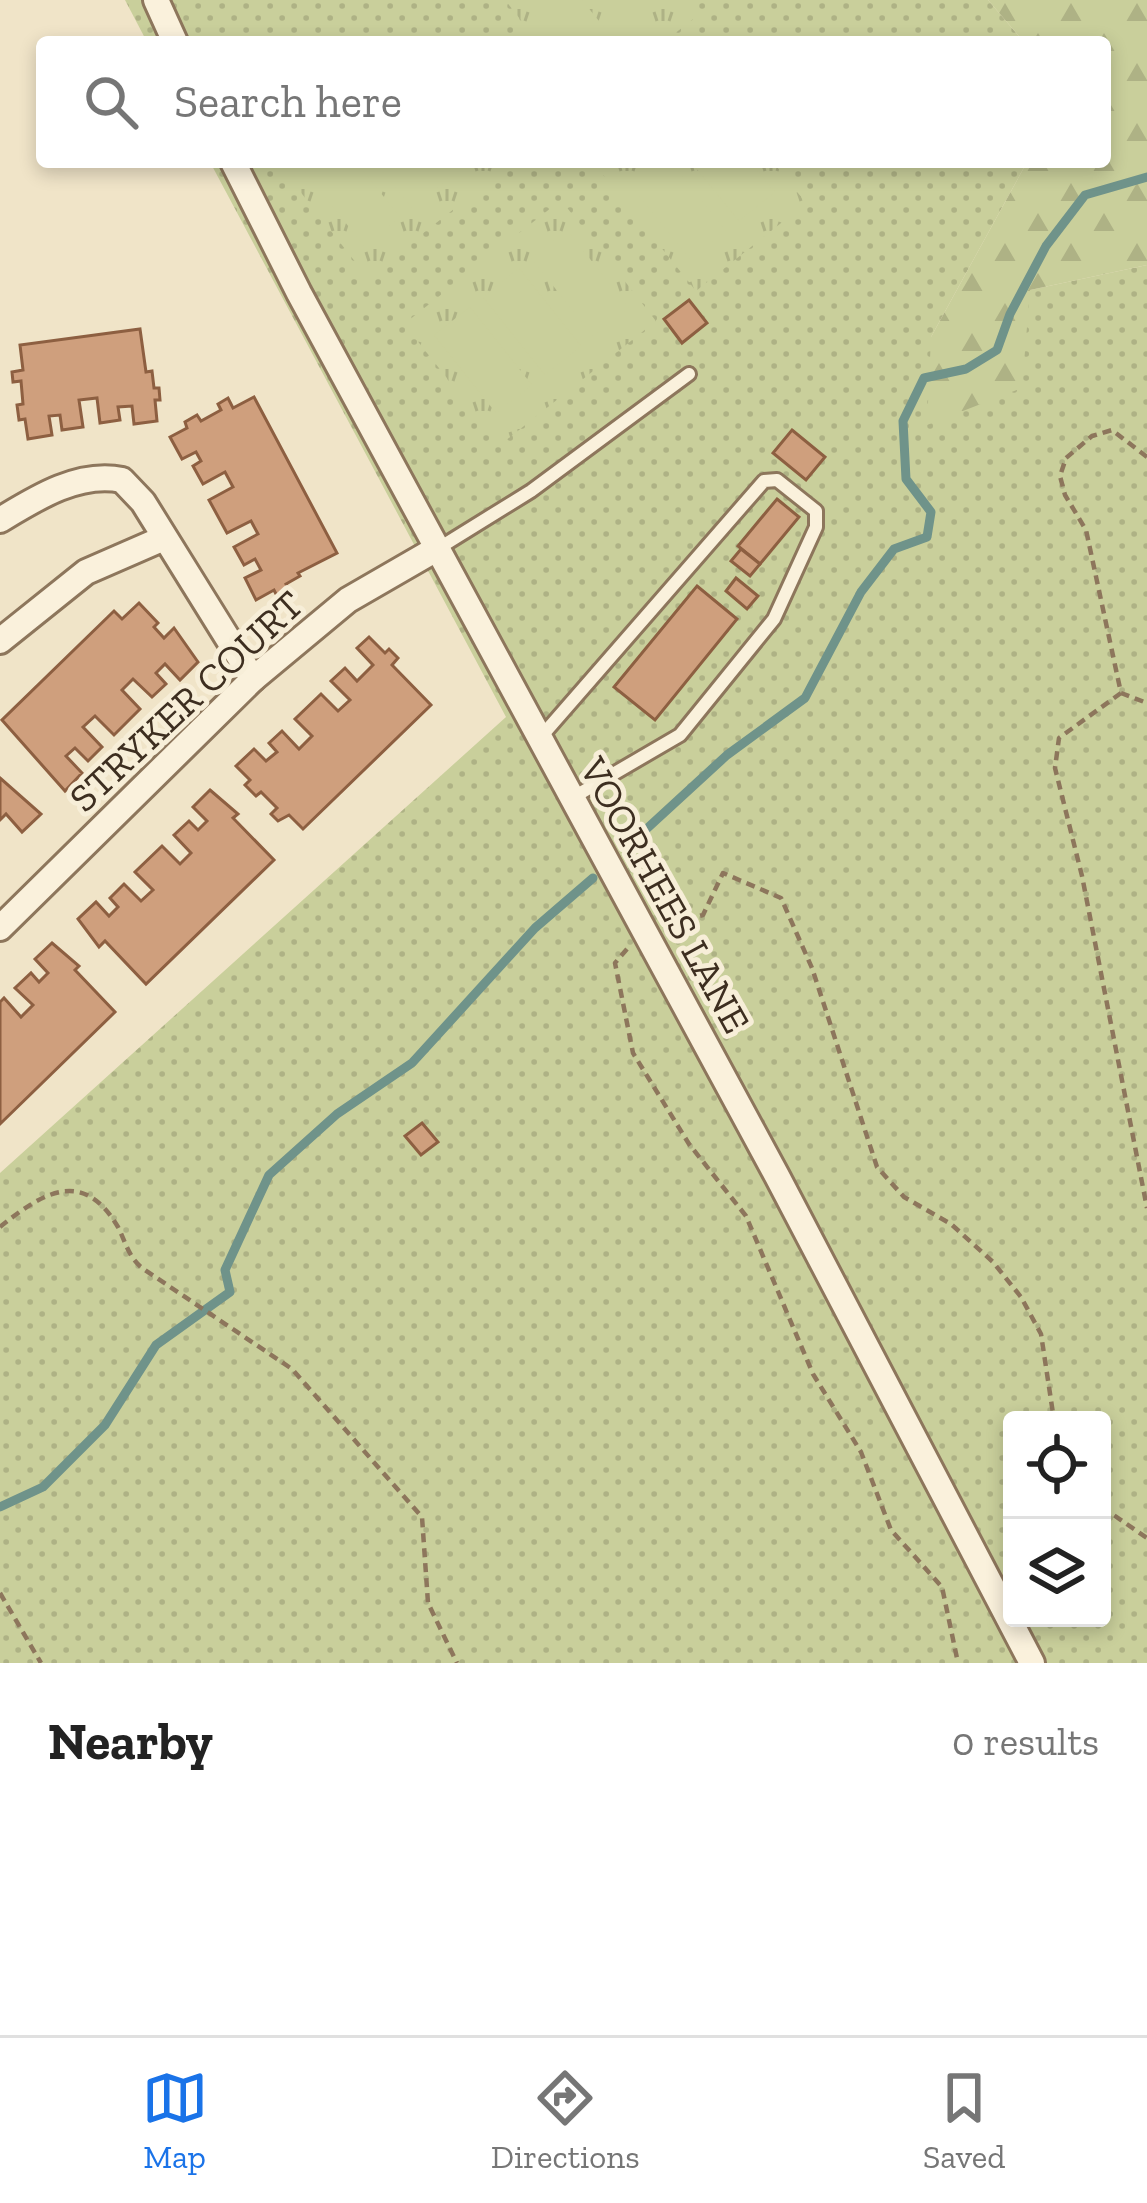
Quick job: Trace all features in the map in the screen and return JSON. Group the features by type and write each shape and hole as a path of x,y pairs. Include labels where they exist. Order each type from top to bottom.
{"street":[{"path":"156,0 172,36"},
{"name":"VOORHEES LANE","path":"236,168 298,292 777,1176 1032,1663"},
{"path":"0,520 54,490 111,478 134,488 253,680"},
{"path":"0,641 86,572 164,538"},
{"name":"STRYKER COURT","path":"0,928 253,680 348,600 439,548"}],"lane":[{"path":"439,548 531,491 689,374"},
{"path":"539,739 764,481 777,480 816,511 816,527 774,619 680,735 571,799"}],"path":[{"path":"1121,693 1086,530 1065,495 1060,476 1066,458 1092,436 1112,430 1147,457"},
{"path":"1121,693 1147,703"},
{"path":"1121,693 1059,738 1055,768 1082,876 1147,1208"},
{"path":"958,1663 942,1587 890,1530 861,1452 813,1374 746,1216 689,1144 633,1053 615,963 643,931 703,915 723,873 782,898 812,968 877,1167 904,1197 951,1224 993,1262 1021,1297 1041,1334 1053,1411"},
{"path":"0,1227 48,1194 80,1192 107,1212 133,1259 308,1384 422,1517 428,1603 457,1663"},
{"path":"1111,1513 1147,1538"},
{"path":"0,1593 41,1663"}],"green space":[{"path":"125,0 988,0 1019,36 144,36"},
{"path":"505,0 684,0 697,16 672,36 533,36"},
{"path":"523,0 582,0 611,36 552,36"},
{"path":"988,0 1147,0 1147,265 1030,290 1022,388 927,425 931,337 1024,168 1111,168 1111,36 1019,36"},
{"path":"213,168 1024,168 931,337 1030,290 1147,265 1147,1663 0,1663 0,1173 506,717"},
{"path":"282,168 506,168 367,277"},
{"path":"302,168 361,168 400,217 364,246"},
{"path":"380,168 439,168 448,179 412,208"},
{"path":"644,168 676,168 726,231 690,259 627,181"},
{"path":"696,168 755,168 775,192 739,221"},
{"path":"778,168 806,203 696,291 600,171"},
{"path":"561,200 656,321 500,445 404,324"},
{"path":"567,230 629,308 593,336 531,258"},
{"path":"519,268 581,346 545,375 483,297"},
{"path":"470,307 532,385 496,413 434,335"}],"building":[{"path":"689,300 707,323 682,343 664,319"},
{"path":"140,329 146,372 152,371 154,388 159,388 157,421 134,424 132,406 118,407 120,420 100,423 97,398 79,400 83,427 62,430 60,415 49,416 52,435 28,439 17,405 23,404 21,381 13,382 12,372 23,370 20,345"},
{"path":"254,397 337,553 298,573 286,584 289,590 277,596 274,590 256,600 245,578 261,570 255,559 244,565 234,547 258,534 251,521 227,533 209,500 233,487 225,472 203,484 193,466 201,461 196,452 182,459 170,437 187,428 185,422 197,415 201,421 221,410 218,404 228,398 233,408"},
{"path":"792,430 825,457 806,480 773,453"},
{"path":"777,499 799,517 760,564 738,546"},
{"path":"741,549 760,564 750,576 731,561"},
{"path":"736,578 758,596 747,609 726,591"},
{"path":"697,586 737,619 655,720 614,687"},
{"path":"139,603 158,623 154,627 164,638 174,628 198,662 180,680 165,664 156,673 166,684 152,697 133,679 122,690 140,709 114,735 95,716 83,727 102,747 88,761 75,748 66,756 82,773 65,791 2,720 114,611 122,619"},
{"path":"369,637 398,658 392,665 431,705 303,829 289,815 278,821 271,814 277,808 261,792 256,796 245,785 250,780 236,766 254,749 266,761 277,752 269,743 282,731 299,749 312,736 295,719 321,694 338,711 350,700 331,681 345,668 357,681 373,665 357,648"},
{"path":"0,778 41,814 22,832 6,814 0,820"},
{"path":"210,790 238,814 233,818 274,860 146,984 105,941 99,947 78,919 96,902 109,916 118,907 110,898 124,884 141,901 153,890 135,872 162,846 180,864 191,853 174,835 189,821 198,830 207,821 193,807"},
{"path":"52,943 79,966 75,970 115,1012 0,1124 0,1002 4,998 21,1017 33,1005 15,988 31,973 39,982 48,973 35,959"},
{"path":"422,1123 438,1142 421,1155 405,1136"}],"waterway":[{"path":"629,845 727,755 805,698 861,592 894,549 927,537 931,512 906,479 903,421 924,378 966,369 997,350 1046,246 1085,195 1147,177"},
{"path":"0,1507 43,1487 105,1425 156,1345 230,1292 225,1270 269,1175 337,1114 412,1063 535,928 593,878"}]}
